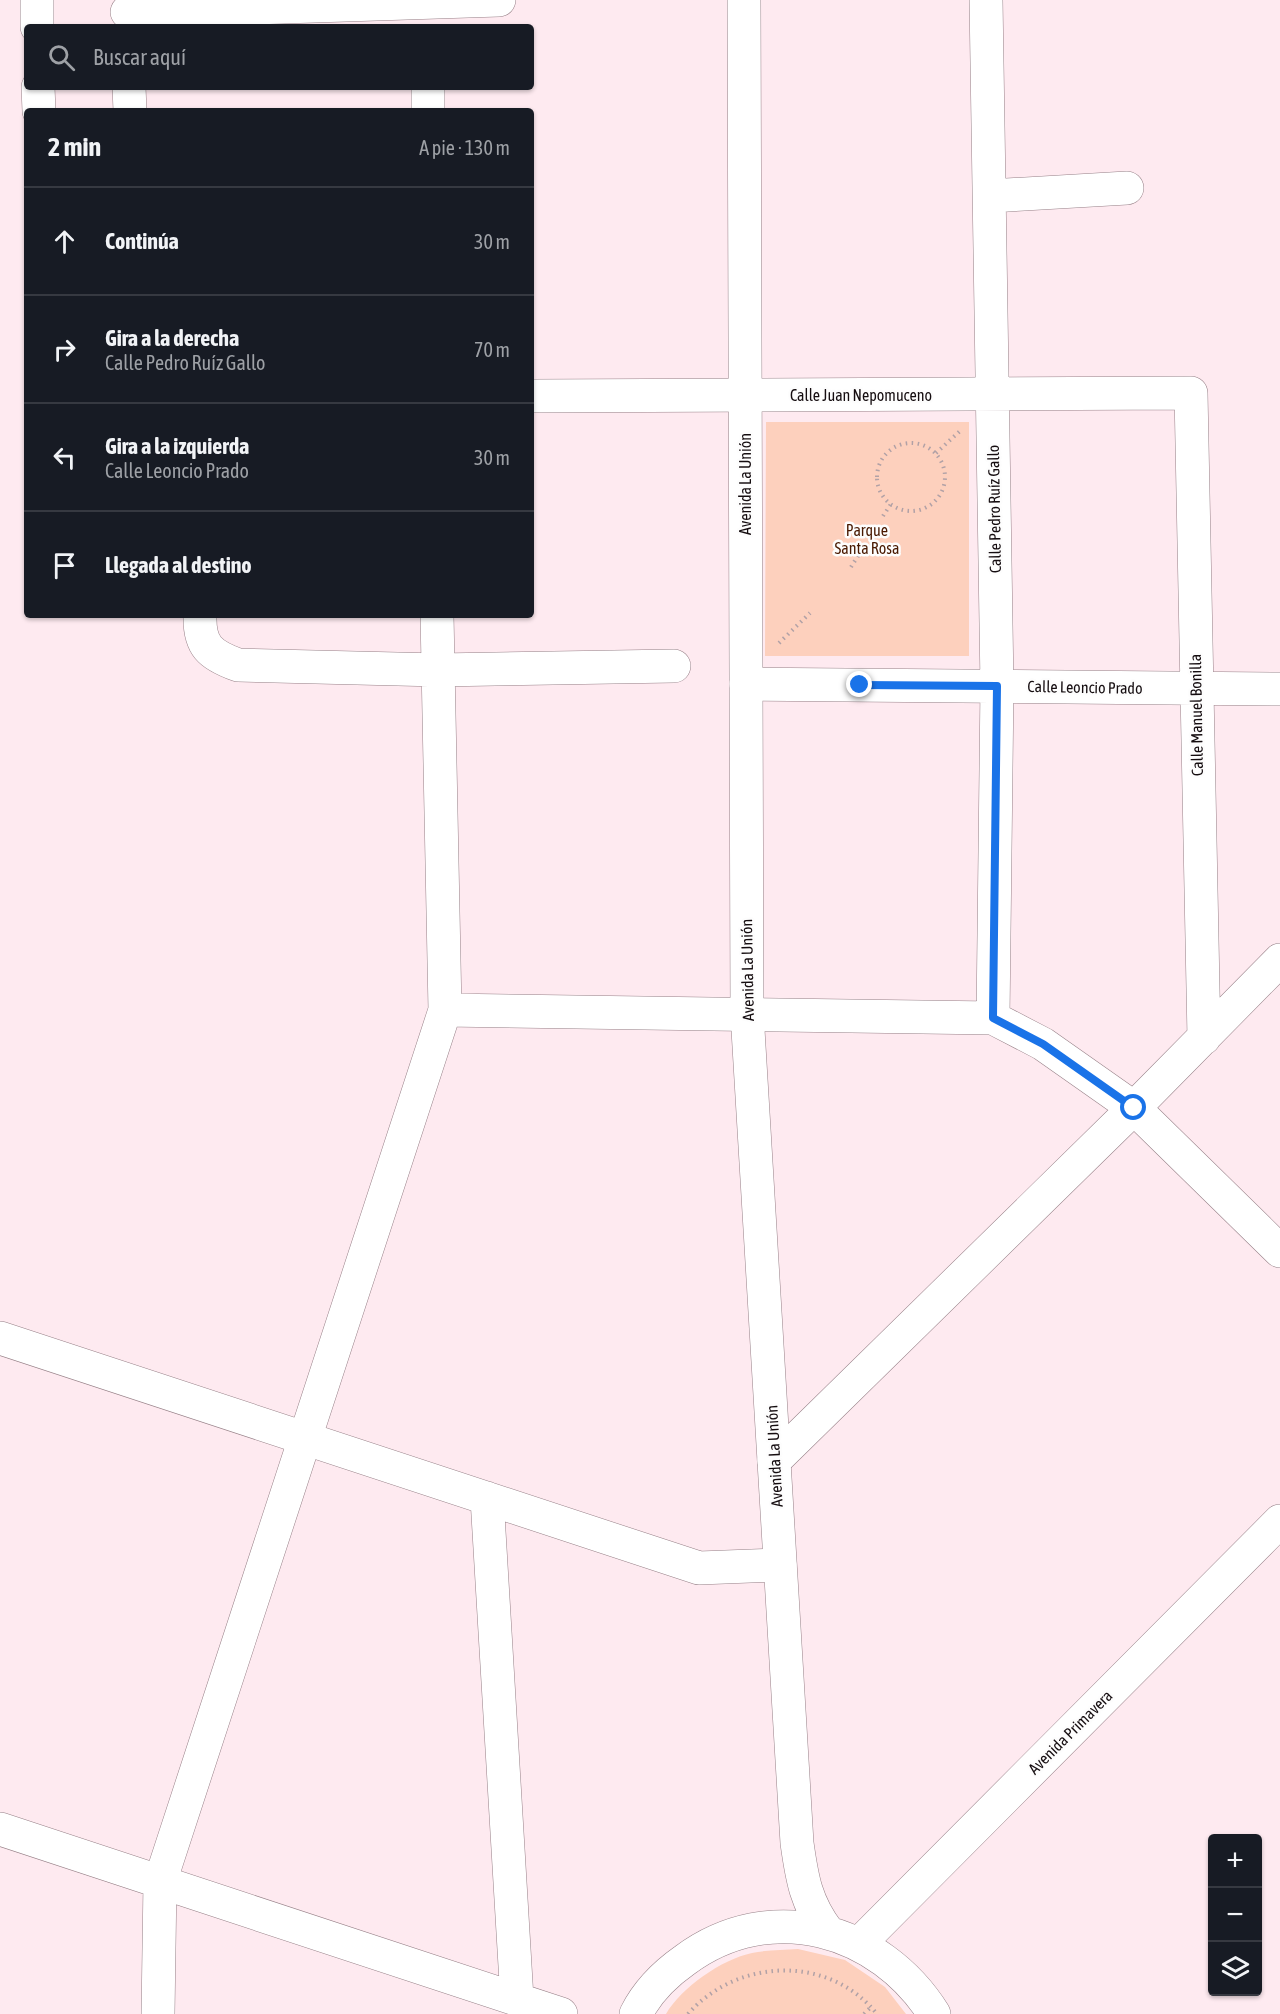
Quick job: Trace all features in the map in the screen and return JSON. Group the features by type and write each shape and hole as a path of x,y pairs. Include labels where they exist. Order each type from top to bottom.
{"street":[{"path":"37,0 37,24"},
{"path":"130,13 426,15 499,0"},
{"name":"Avenida La Unión","path":"744,0 747,1013 797,1843 802,1882 813,1912 828,1932"},
{"name":"Calle Pedro Ruíz Gallo","path":"986,0 997,686 993,1018"},
{"path":"38,90 39,108"},
{"path":"129,90 130,108"},
{"path":"428,90 428,108"},
{"path":"990,196 1127,188"},
{"name":"Calle Juan Nepomuceno","path":"534,396 1191,393"},
{"name":"Calle Manuel Bonilla","path":"1191,393 1204,1038"},
{"path":"200,618 199,635 208,647 219,658 238,665 439,670 674,666"},
{"path":"158,2014 160,1882 445,1010 437,618"},
{"name":"Calle Leoncio Prado","path":"746,684 1280,688"},
{"path":"774,1461 1134,1108 1280,960"},
{"path":"445,1010 993,1018 1043,1044 1134,1108 1280,1251"},
{"path":"0,1338 699,1568 780,1565"},
{"path":"487,1498 517,1999"},
{"name":"Avenida Primavera","path":"859,1944 1280,1521"},
{"path":"0,1829 561,2014"},
{"path":"636,2014 654,1988 674,1968 696,1952 720,1940 773,1927 801,1927 828,1932 859,1944 883,1958 905,1976 934,2014"}],"path":[{"path":"951,428 962,429"},
{"path":"962,429 962,440"},
{"path":"936,453 962,429"},
{"path":"910,442 921,444 936,453 944,468 945,479 937,500 917,510 906,511 891,504 880,491 877,480 882,459 889,450 910,442"},
{"path":"883,516 891,504"},
{"path":"851,567 865,545"},
{"path":"778,644 810,613"},
{"path":"688,2014 715,1990 737,1978 784,1969 808,1972 831,1979 853,1991 877,2014"},
{"path":"864,2014 871,2007"}],"green space":[{"name":"Parque Santa Rosa","path":"766,422 969,422 969,656 765,656"},
{"path":"798,1949 845,1960 885,1987 906,2014 666,2014 692,1985 728,1961 757,1952"}],"route":[{"path":"860,685 997,686 993,1018 1043,1044 1134,1108"}]}
